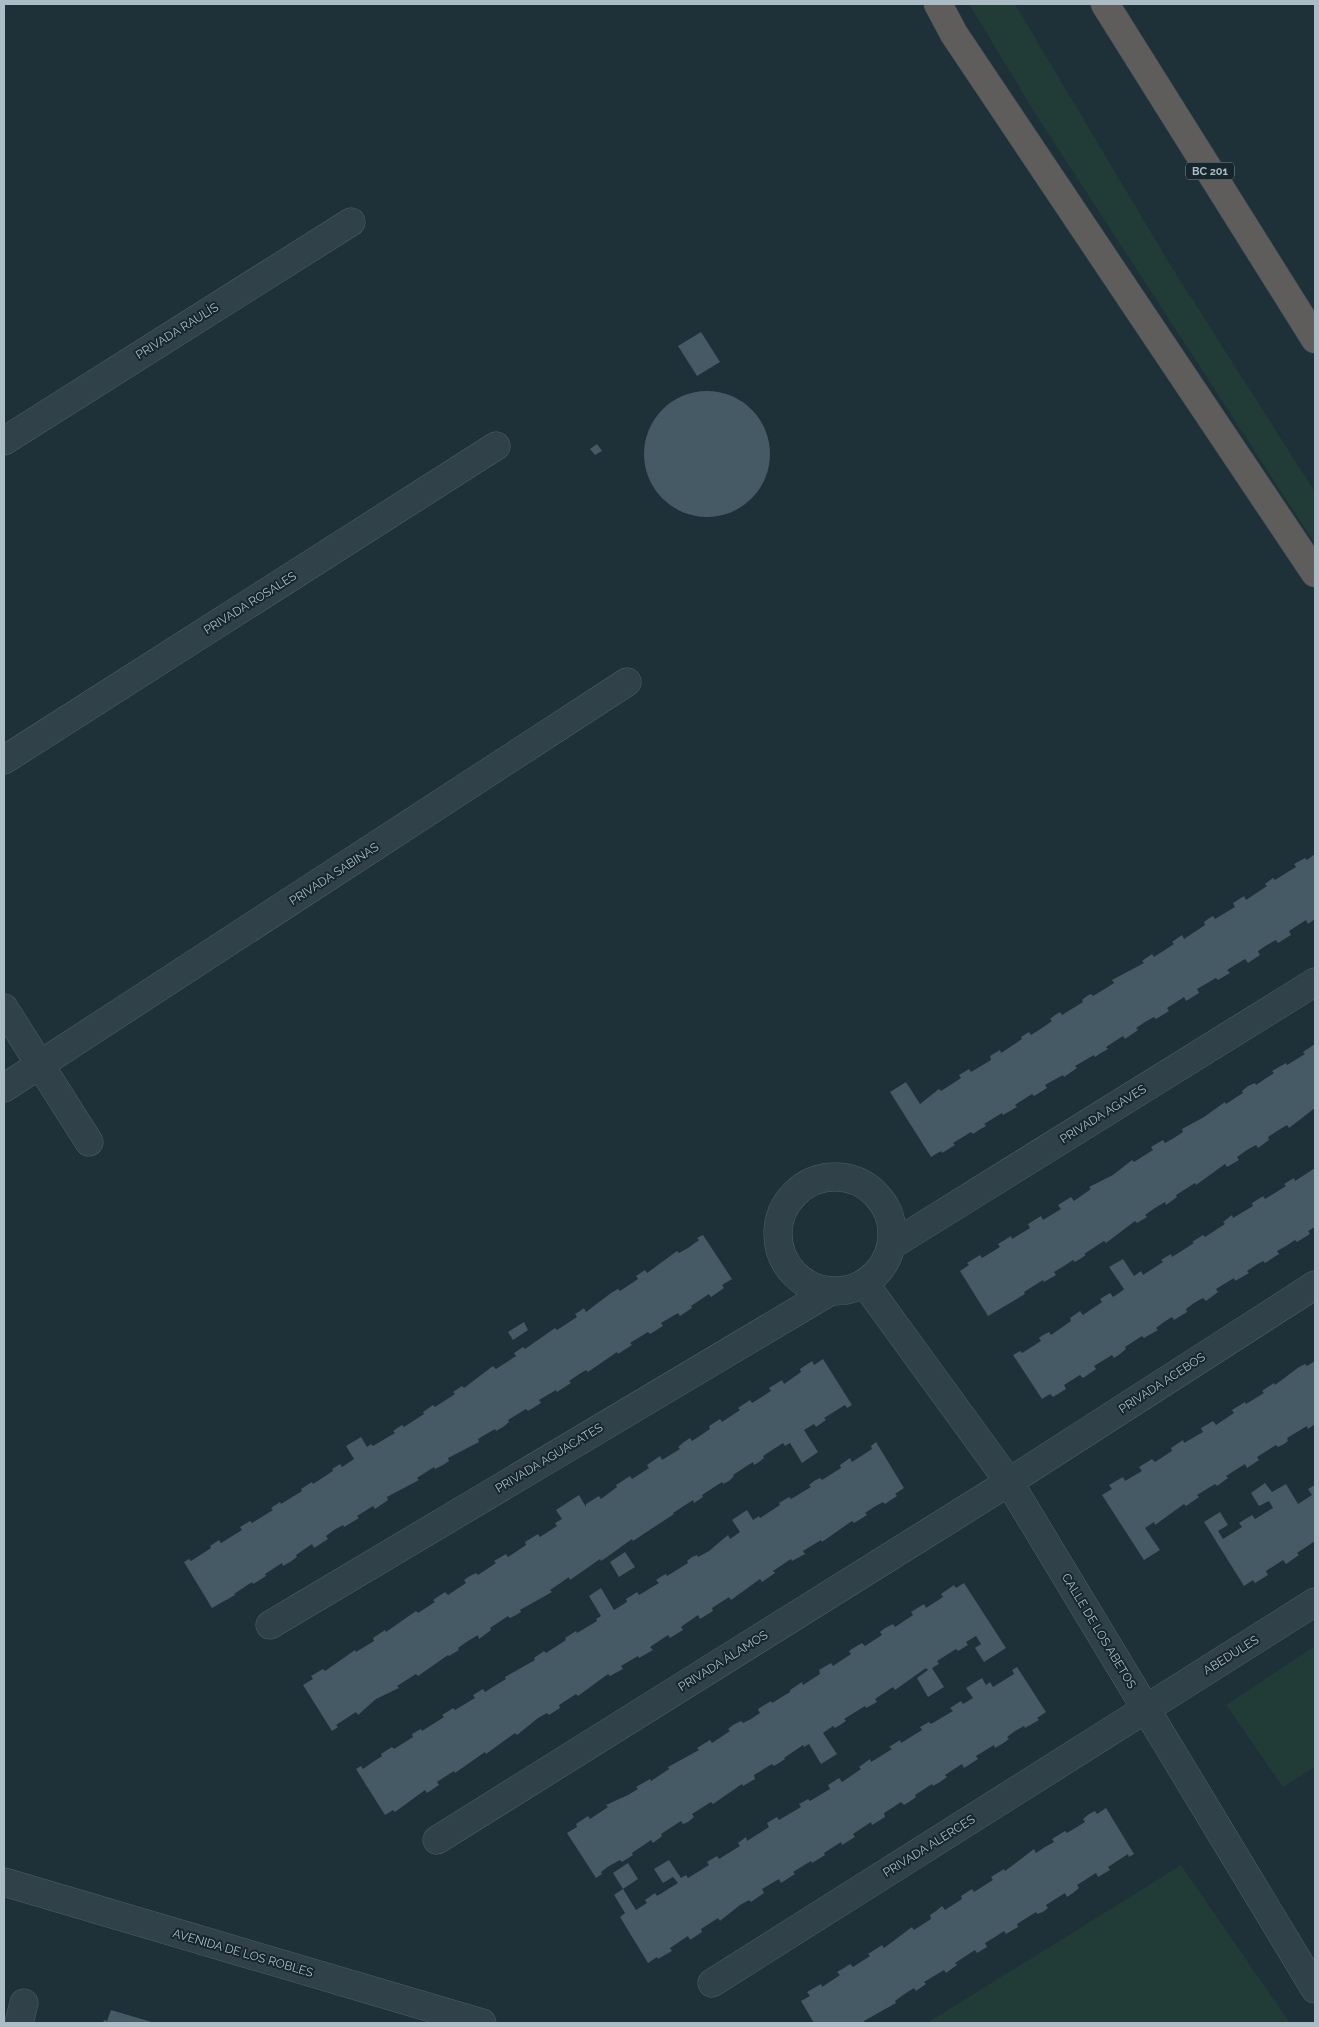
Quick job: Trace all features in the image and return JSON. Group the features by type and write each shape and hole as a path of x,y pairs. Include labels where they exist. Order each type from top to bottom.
{"highway":[{"path":"938,4 954,34 1315,573"},
{"name":"BC 201","path":"1105,4 1315,338"}],"street":[{"name":"PRIVADA RAULÍS","path":"4,441 351,222"},
{"name":"PRIVADA ROSALES","path":"4,760 496,446"},
{"name":"PRIVADA SABINAS","path":"4,1088 627,682"},
{"name":"PRIVADA AGAVES","path":"892,1246 1315,982"},
{"path":"4,1008 89,1142"},
{"path":"830,1176 851,1179 870,1188 884,1204 892,1224 892,1246 882,1268 865,1284 847,1291 829,1292 809,1286 792,1273 781,1254 776,1234 781,1213 792,1195 809,1182 830,1176"},
{"name":"CALLE DE LOS ABETOS","path":"865,1284 1008,1482 1315,1990"},
{"name":"PRIVADA ACEBOS","path":"1008,1482 1315,1284"},
{"name":"PRIVADA AGUACATES","path":"270,1625 829,1292"},
{"name":"PRIVADA ÁLAMOS","path":"437,1840 1008,1482"},
{"name":"ABEDULES","path":"1146,1709 1315,1602"},
{"name":"PRIVADA ALERCES","path":"712,1983 1146,1709"},
{"name":"AVENIDA DE LOS ROBLES","path":"4,1882 482,2023"}],"green space":[{"path":"969,4 1015,4 1168,261 1315,492 1315,544 1033,110"},
{"path":"1315,1646 1315,1767 1283,1787 1226,1705"},
{"path":"1181,1865 1290,2023 927,2023"}],"building":[{"path":"701,332 720,362 697,376 678,346"},
{"path":"707,391 731,396 752,409 765,430 770,454 765,478 752,499 731,512 707,517 683,512 662,499 649,478 644,454 649,430 662,409 683,396"},
{"path":"597,444 602,451 595,455 590,449"},
{"path":"1315,854 1315,919 1308,924 1306,920 1289,931 1291,935 1278,943 1276,940 1258,951 1260,955 1248,963 1245,959 1227,970 1230,973 1218,980 1216,978 1197,989 1199,993 1186,1001 1184,997 1167,1008 1169,1011 1156,1019 1154,1017 1145,1022 1136,1028 1138,1030 1125,1039 1123,1036 1106,1047 1108,1049 1075,1066 1077,1068 1064,1077 1063,1075 1045,1085 1047,1088 1034,1096 1032,1094 1015,1105 1017,1107 1003,1115 1002,1113 984,1124 986,1126 973,1134 971,1132 953,1143 955,1145 931,1157 890,1092 906,1082 920,1104 939,1089 941,1091 961,1078 959,1075 969,1069 971,1072 991,1060 990,1056 1000,1050 1001,1053 1029,1032 1031,1035 1052,1021 1050,1019 1055,1015 1060,1012 1062,1015 1083,1002 1082,1000 1087,996 1091,994 1093,996 1103,990 1114,983 1112,980 1144,963 1142,961 1152,954 1154,957 1174,944 1172,942 1182,935 1184,939 1205,925 1204,922 1208,919 1213,916 1215,919 1235,907 1233,903 1244,896 1246,900 1267,886 1265,884 1273,878 1275,880 1296,867 1294,864 1305,858 1307,860"},
{"path":"1315,1044 1315,1108 1289,1128 1287,1125 1268,1137 1269,1140 1258,1148 1256,1145 1247,1150 1237,1157 1239,1160 1227,1167 1225,1164 1196,1185 1195,1183 1176,1195 1177,1197 1166,1205 1165,1202 1155,1208 1145,1215 1147,1217 1137,1223 1135,1221 1106,1243 1104,1241 1075,1262 1073,1260 1054,1272 1056,1275 1044,1282 1043,1280 1024,1292 1025,1294 988,1316 960,1271 969,1265 967,1263 980,1255 982,1258 1000,1247 998,1244 1011,1236 1012,1239 1030,1228 1028,1224 1041,1216 1043,1220 1061,1209 1058,1205 1071,1197 1074,1201 1091,1189 1089,1187 1113,1175 1132,1160 1134,1162 1153,1150 1151,1147 1163,1140 1165,1143 1174,1138 1183,1132 1182,1129 1243,1093 1242,1091 1248,1086 1255,1083 1256,1085 1274,1073 1272,1071 1286,1063 1287,1065 1305,1054 1303,1052"},
{"path":"1315,1168 1315,1227 1308,1231 1310,1234 1297,1242 1295,1240 1277,1251 1279,1254 1265,1263 1263,1261 1256,1265 1247,1271 1249,1273 1235,1281 1234,1278 1216,1289 1218,1292 1206,1301 1203,1298 1194,1303 1186,1309 1187,1312 1174,1320 1172,1317 1164,1322 1156,1328 1158,1330 1144,1338 1142,1336 1125,1347 1126,1349 1114,1358 1112,1355 1094,1366 1096,1369 1083,1378 1080,1375 1064,1385 1066,1389 1053,1397 1050,1394 1042,1399 1013,1355 1020,1351 1022,1353 1041,1341 1039,1338 1043,1335 1049,1332 1051,1335 1071,1321 1070,1318 1080,1311 1083,1315 1102,1302 1100,1299 1110,1293 1113,1297 1122,1291 1124,1289 1109,1267 1123,1259 1134,1276 1141,1271 1143,1275 1163,1262 1161,1260 1171,1254 1172,1257 1203,1235 1205,1237 1225,1224 1223,1222 1232,1215 1233,1218 1253,1206 1252,1203 1263,1196 1265,1199 1286,1186 1284,1184 1294,1178 1295,1181"},
{"path":"703,1235 732,1279 722,1285 724,1288 711,1297 709,1294 680,1316 678,1313 661,1323 663,1326 650,1334 648,1332 630,1343 632,1345 618,1354 617,1352 588,1372 586,1370 578,1375 569,1381 571,1383 557,1392 556,1390 539,1400 541,1403 528,1411 526,1409 508,1420 509,1422 503,1427 496,1431 495,1429 478,1439 479,1442 448,1458 449,1461 443,1465 435,1469 434,1467 417,1478 419,1480 387,1497 388,1500 375,1509 373,1506 357,1516 359,1518 344,1527 343,1525 334,1530 326,1536 328,1539 314,1548 312,1544 296,1555 297,1557 290,1562 283,1566 282,1563 265,1574 266,1576 253,1584 252,1582 235,1595 212,1608 184,1562 189,1559 191,1561 211,1548 210,1546 219,1540 221,1543 242,1530 240,1527 250,1521 252,1523 273,1510 271,1508 302,1491 301,1489 312,1482 313,1484 340,1464 342,1467 354,1459 346,1446 361,1437 367,1447 371,1444 373,1446 395,1433 393,1431 402,1425 404,1427 424,1414 423,1412 433,1405 435,1407 455,1394 453,1392 462,1386 464,1388 493,1366 496,1369 516,1356 514,1353 523,1347 525,1349 555,1328 557,1330 577,1317 575,1314 584,1308 586,1312 611,1293 618,1289 620,1291 638,1279 636,1276 645,1270 647,1273 677,1251 679,1253 688,1248 699,1240 697,1238"},
{"path":"524,1322 528,1330 513,1340 508,1332"},
{"path":"823,1359 852,1405 847,1408 845,1405 824,1418 826,1420 816,1427 814,1424 804,1430 818,1452 802,1463 790,1443 785,1446 783,1443 763,1456 764,1458 759,1462 754,1465 753,1462 733,1475 729,1481 723,1484 722,1482 702,1495 703,1497 694,1503 693,1500 633,1541 632,1539 570,1580 569,1577 550,1590 552,1592 520,1610 521,1612 510,1618 508,1616 490,1628 491,1630 479,1639 478,1635 458,1648 459,1650 448,1655 418,1676 416,1674 397,1686 399,1688 376,1699 358,1715 356,1712 336,1725 338,1727 332,1731 303,1685 313,1679 311,1676 323,1669 325,1671 355,1650 356,1652 374,1641 373,1638 385,1630 386,1632 416,1611 418,1613 435,1602 433,1600 445,1592 448,1595 466,1583 464,1580 476,1573 478,1575 496,1563 494,1561 506,1554 508,1557 526,1545 525,1542 538,1534 540,1537 557,1526 555,1523 562,1519 556,1510 579,1495 586,1507 586,1504 599,1496 601,1499 617,1487 616,1485 630,1476 632,1479 649,1468 647,1465 660,1456 662,1460 680,1449 678,1447 690,1438 692,1441 710,1429 709,1426 720,1419 722,1422 740,1410 738,1408 750,1400 752,1403 771,1391 769,1388 782,1380 784,1384 801,1372 800,1369 812,1361 814,1365"},
{"path":"1315,1361 1315,1424 1308,1429 1307,1426 1287,1438 1288,1441 1284,1444 1278,1447 1276,1445 1257,1457 1259,1460 1247,1468 1245,1464 1226,1476 1228,1478 1217,1486 1215,1484 1197,1495 1199,1497 1186,1506 1184,1504 1155,1525 1154,1522 1145,1528 1160,1550 1144,1560 1102,1495 1112,1489 1109,1485 1123,1477 1125,1481 1142,1471 1139,1467 1152,1459 1155,1462 1172,1451 1171,1448 1183,1440 1184,1443 1203,1432 1201,1428 1213,1421 1216,1425 1234,1413 1232,1410 1264,1393 1262,1391 1274,1383 1275,1385 1299,1367 1305,1364 1307,1366"},
{"path":"876,1442 904,1488 895,1494 897,1496 885,1504 883,1502 874,1507 865,1513 867,1515 854,1523 852,1521 822,1542 821,1540 803,1551 805,1554 792,1561 791,1559 773,1571 775,1573 762,1582 760,1579 731,1600 729,1597 712,1608 713,1611 700,1619 698,1615 681,1627 683,1630 670,1638 668,1635 650,1647 653,1650 621,1666 623,1669 610,1676 608,1674 578,1696 576,1694 559,1705 560,1708 549,1715 547,1713 538,1718 517,1735 515,1733 486,1754 485,1752 455,1773 454,1771 446,1776 437,1782 439,1785 427,1793 425,1790 395,1812 393,1810 385,1815 356,1769 361,1766 363,1769 382,1756 381,1754 387,1750 392,1747 394,1749 413,1737 412,1734 421,1729 422,1731 444,1717 442,1715 453,1708 455,1710 475,1698 473,1695 483,1689 485,1692 506,1679 505,1677 535,1660 534,1658 544,1651 546,1653 576,1631 577,1633 597,1621 596,1619 601,1616 589,1596 601,1588 614,1610 627,1602 626,1599 637,1592 639,1595 659,1583 656,1580 666,1574 667,1576 688,1563 687,1561 692,1557 697,1555 698,1557 709,1551 728,1535 730,1539 740,1532 732,1520 747,1510 753,1520 759,1516 760,1518 780,1505 779,1503 789,1497 791,1499 811,1487 809,1485 814,1481 820,1478 822,1480 841,1468 840,1465 850,1458 852,1462 872,1449 871,1446"},
{"path":"1265,1483 1272,1492 1286,1484 1298,1504 1312,1495 1308,1489 1315,1485 1315,1541 1297,1553 1299,1555 1286,1564 1283,1560 1266,1571 1268,1575 1255,1583 1253,1580 1244,1586 1204,1522 1220,1512 1228,1525 1218,1531 1223,1539 1242,1527 1239,1523 1252,1515 1255,1519 1273,1508 1269,1501 1259,1506 1251,1493"},
{"path":"625,1552 635,1567 619,1577 610,1562"},
{"path":"964,1583 1006,1648 984,1662 975,1648 981,1644 976,1636 966,1642 968,1645 958,1651 956,1649 937,1661 939,1664 932,1668 944,1687 928,1697 917,1678 928,1670 926,1668 895,1690 893,1687 875,1699 877,1702 866,1708 865,1706 844,1719 846,1721 840,1725 835,1728 833,1726 823,1733 837,1754 821,1764 809,1744 804,1747 803,1745 779,1763 774,1766 772,1764 754,1775 755,1779 743,1786 742,1784 713,1804 711,1802 692,1814 694,1817 688,1822 683,1824 681,1821 661,1834 662,1836 653,1843 651,1840 622,1862 620,1860 609,1866 596,1878 567,1833 577,1827 576,1824 588,1816 590,1819 608,1807 606,1805 628,1795 638,1789 636,1787 650,1779 651,1781 669,1769 668,1767 699,1750 697,1748 710,1740 712,1743 730,1731 728,1729 733,1725 751,1719 760,1713 758,1709 790,1692 790,1690 802,1682 803,1685 820,1674 819,1670 831,1663 833,1666 851,1654 849,1651 855,1647 862,1643 865,1646 882,1635 880,1632 885,1628 893,1624 895,1627 913,1615 911,1612 924,1604 926,1608 943,1597 941,1594 954,1585 956,1588"},
{"path":"1017,1667 1046,1712 1037,1718 1039,1720 1015,1731 1007,1737 1009,1739 995,1748 994,1745 976,1756 978,1759 964,1768 962,1764 945,1775 947,1777 940,1782 933,1786 932,1784 915,1795 916,1797 909,1802 904,1805 901,1802 884,1813 885,1817 872,1825 871,1822 853,1834 855,1837 842,1845 841,1842 824,1853 825,1855 793,1872 795,1874 781,1883 779,1879 762,1889 764,1893 751,1902 749,1900 740,1905 720,1921 718,1918 701,1929 702,1932 690,1940 688,1936 670,1948 672,1951 648,1963 620,1917 625,1913 614,1895 623,1889 636,1910 647,1903 645,1900 655,1893 657,1896 678,1883 673,1877 663,1883 654,1869 669,1860 681,1878 686,1875 688,1878 709,1865 707,1862 717,1856 719,1859 740,1846 738,1843 746,1837 747,1841 769,1827 767,1823 777,1817 779,1820 801,1807 799,1804 808,1799 810,1801 830,1789 828,1785 839,1778 842,1782 861,1769 859,1767 870,1759 871,1762 892,1749 889,1747 900,1740 901,1743 922,1730 920,1727 929,1722 931,1724 953,1711 950,1708 961,1701 963,1704 973,1698 966,1688 982,1678 986,1685 990,1682 993,1687 1014,1674 1012,1670"},
{"path":"1106,1808 1134,1854 1129,1857 1128,1854 1108,1867 1110,1870 1098,1877 1096,1873 1077,1885 1079,1888 1067,1897 1065,1893 1046,1905 1048,1908 1043,1912 1037,1914 1036,1912 1017,1924 1018,1927 1006,1934 1004,1931 985,1943 987,1947 977,1953 975,1950 955,1963 957,1965 946,1973 944,1970 924,1982 926,1984 916,1991 914,1988 895,2001 896,2003 864,2021 865,2023 814,2023 801,2001 810,1996 807,1992 821,1984 822,1987 840,1975 837,1972 850,1964 853,1967 870,1956 868,1954 882,1945 884,1948 912,1927 914,1930 931,1919 930,1915 942,1906 945,1910 962,1899 961,1896 972,1889 974,1892 993,1880 991,1877 1004,1869 1005,1871 1034,1849 1036,1853 1054,1842 1052,1839 1065,1831 1067,1833 1085,1822 1083,1819 1089,1814 1095,1811 1097,1814"},
{"path":"628,1863 638,1879 623,1889 613,1873"},
{"path":"111,2010 155,2023 103,2023 104,2020 107,2021"}]}
